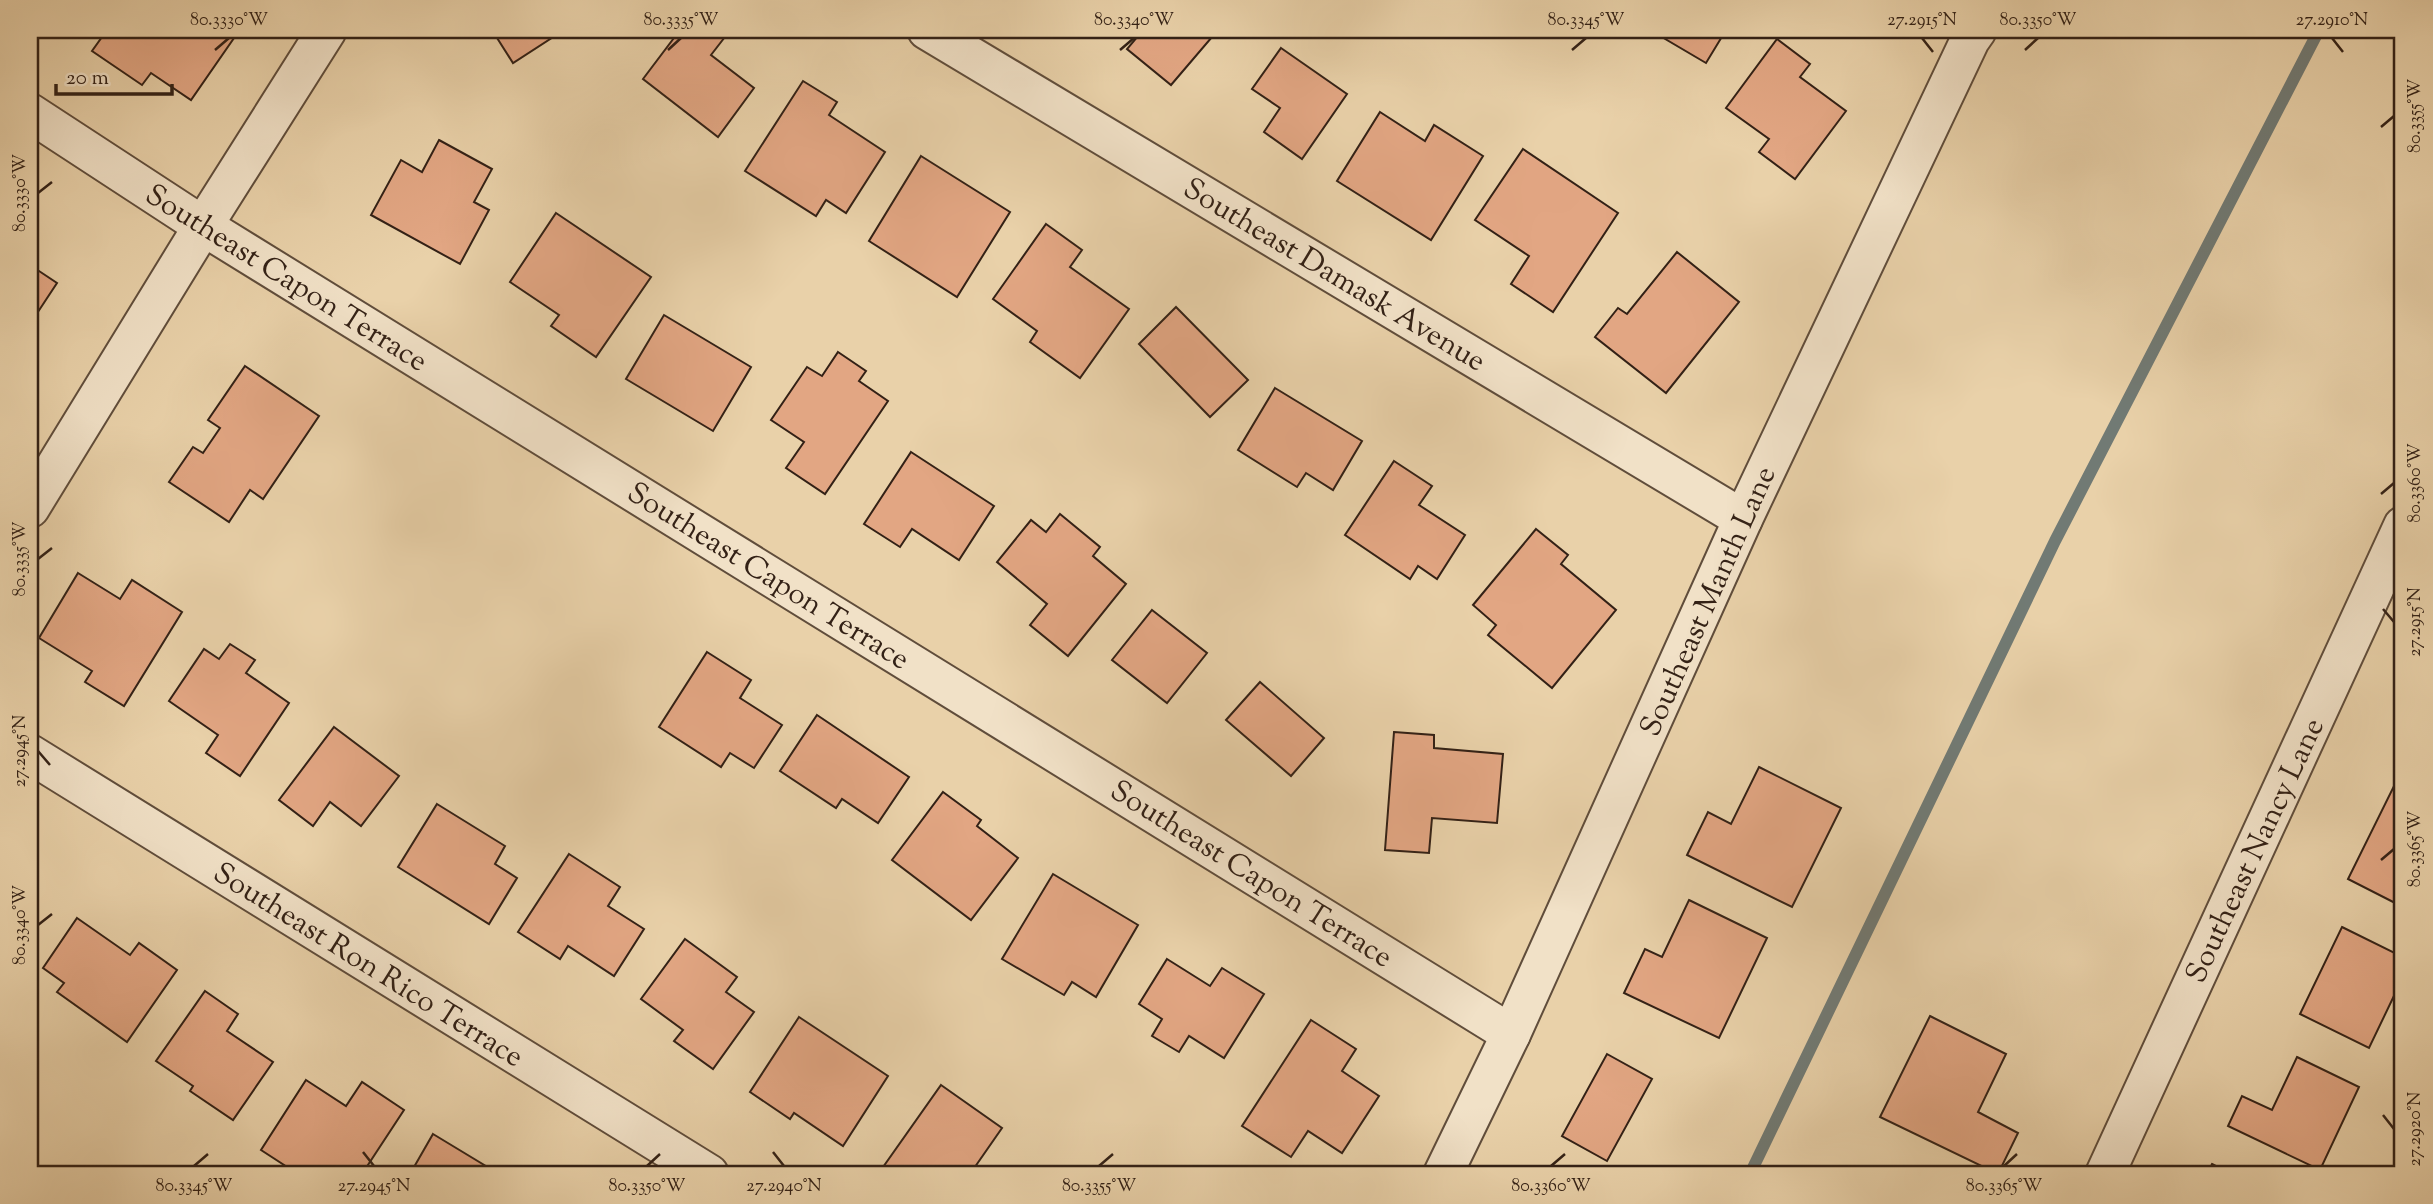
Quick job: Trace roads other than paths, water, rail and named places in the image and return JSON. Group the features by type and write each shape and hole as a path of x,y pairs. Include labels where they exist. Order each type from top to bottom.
{"street":[{"path":"30,508 327,30"},
{"name":"Southeast Damask Avenue","path":"927,30 968,40 1743,519"},
{"name":"Southeast Manth Lane","path":"1443,1174 1511,1034 1743,519 1967,33"},
{"name":"Southeast Capon Terrace","path":"30,113 203,226 1511,1034"},
{"name":"Southeast Nancy Lane","path":"2105,1174 2403,526"},
{"name":"Southeast Ron Rico Terrace","path":"30,754 709,1174"}],"waterway":[{"path":"1750,1174 2055,541 2319,30"}]}
